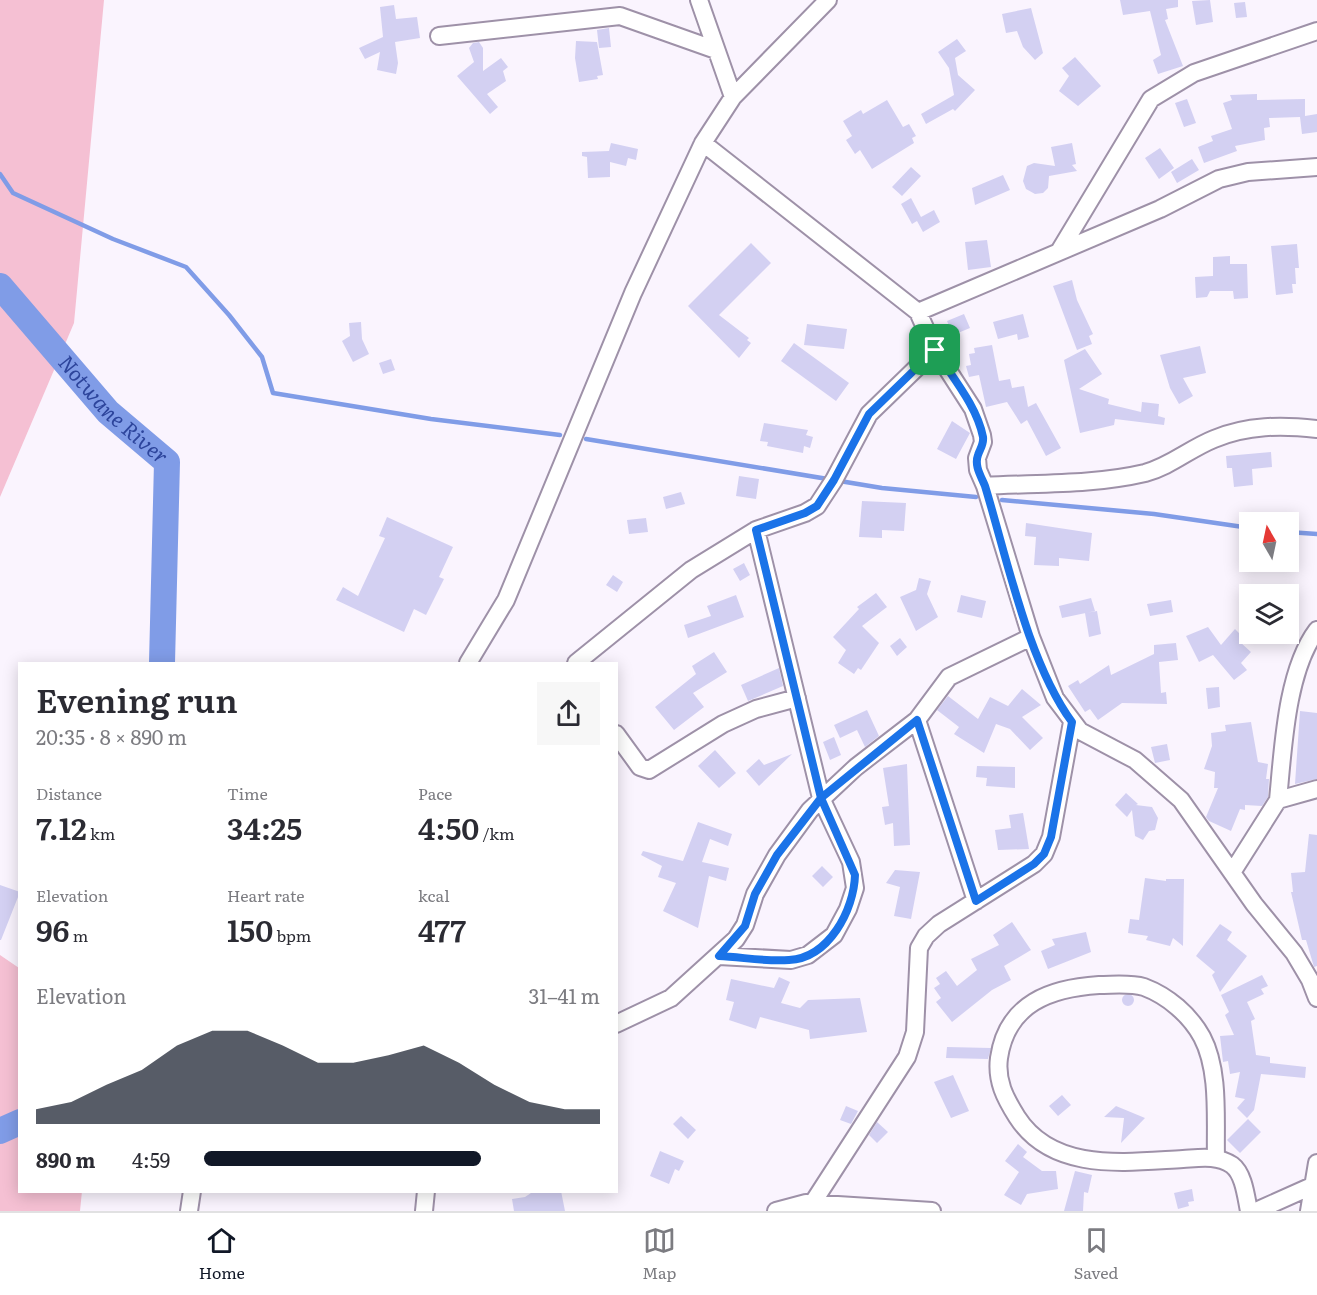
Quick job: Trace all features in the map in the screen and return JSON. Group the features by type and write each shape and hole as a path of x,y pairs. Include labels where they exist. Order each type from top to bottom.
{"street":[{"path":"699,0 734,97"},
{"path":"469,662 506,600 633,293 703,143 734,97 828,0"},
{"path":"439,36 620,15 716,50"},
{"path":"1060,250 1151,99 1194,73 1317,31"},
{"path":"703,143 918,312 935,350 973,409 983,442 977,458 978,470 985,486 1031,636 1055,698 1072,722 1091,738 1135,760 1181,800 1254,904 1294,953 1310,980 1317,998"},
{"path":"918,312 1160,209 1234,174 1317,167"},
{"path":"577,662 692,570 756,530 805,513 817,506 834,480 869,414 935,350"},
{"path":"985,486 1119,477 1170,465 1212,439 1236,431 1263,427 1317,429"},
{"path":"719,956 791,960 808,955 834,934 848,909 855,888 855,875 821,798 756,530"},
{"path":"1233,871 1278,800 1288,713 1296,676 1317,630"},
{"path":"618,1023 671,998 719,956 745,926 755,894 777,855 821,798 917,720 937,690 949,677 1031,636"},
{"path":"618,737 640,767 649,770 723,724 756,709 796,698"},
{"path":"917,720 976,901"},
{"path":"812,1204 907,1057 915,1032 919,948 926,936 939,924 1034,864 1044,854 1051,837 1072,722"},
{"path":"1278,800 1317,789"},
{"path":"1216,1158 1214,1090 1208,1050 1183,1011 1145,988 1125,984 1059,989 1027,1006 1014,1019 1003,1040 999,1060 1000,1085 1027,1133 1053,1150 1108,1163 1216,1158 1234,1166 1249,1211"},
{"path":"1256,1211 1315,1173"},
{"path":"1309,1211 1315,1173"},
{"path":"189,1211 192,1193"},
{"path":"424,1211 426,1193"},
{"path":"776,1211 812,1204 932,1211"}],"shaded area":[{"path":"0,0 104,0 74,323 0,497"},
{"path":"0,955 18,967 18,1193 82,1193 80,1211 0,1211"}],"building":[{"path":"1120,0 1178,0 1178,7 1166,9 1168,19 1165,20 1183,66 1158,74 1153,60 1161,55 1150,11 1123,15"},
{"path":"1210,0 1213,22 1196,25 1192,1"},
{"path":"1245,2 1247,17 1236,18 1234,3"},
{"path":"394,5 396,19 417,17 420,38 395,42 398,63 396,74 377,70 380,52 365,59 359,48 383,37 380,7"},
{"path":"1031,8 1043,53 1035,60 1023,47 1017,31 1006,33 1002,14"},
{"path":"609,28 611,47 599,48 597,30"},
{"path":"957,39 966,51 955,58 958,75 975,90 955,111 953,109 926,124 921,114 954,95 949,68 938,52"},
{"path":"576,41 597,42 603,75 597,76 598,79 579,82 575,58"},
{"path":"479,42 483,48 483,71 501,58 508,67 503,71 506,81 487,94 498,107 490,114 457,76 474,62 469,48 473,43"},
{"path":"1075,57 1101,86 1078,106 1059,91 1069,76 1062,68"},
{"path":"1257,94 1257,100 1305,99 1305,116 1317,114 1317,132 1302,134 1300,117 1269,118 1270,127 1264,128 1265,140 1235,146 1237,151 1204,163 1198,147 1213,141 1211,136 1232,129 1223,103 1232,100 1230,95"},
{"path":"1187,99 1196,123 1184,127 1175,103"},
{"path":"887,100 903,127 909,124 916,136 912,138 914,143 872,169 860,150 855,154 846,140 852,136 843,121 861,110 863,114"},
{"path":"611,143 638,149 636,160 628,158 626,166 610,162 610,177 588,178 587,157 582,156 582,152 609,151"},
{"path":"1072,143 1076,164 1072,165 1077,171 1049,176 1048,188 1043,193 1035,194 1026,189 1023,181 1027,166 1034,163 1055,166 1051,147"},
{"path":"1160,148 1174,168 1159,179 1145,158"},
{"path":"1192,159 1199,170 1177,183 1171,172"},
{"path":"911,167 921,176 902,196 892,187"},
{"path":"1003,175 1010,190 975,205 972,188"},
{"path":"911,198 921,217 934,210 940,222 923,232 917,221 912,224 901,204"},
{"path":"987,240 991,267 968,270 965,242"},
{"path":"751,243 771,263 719,315 749,338 747,340 751,343 739,358 688,306"},
{"path":"1297,244 1299,268 1295,268 1296,284 1292,284 1293,293 1276,295 1271,246"},
{"path":"1230,256 1230,264 1247,264 1248,298 1234,299 1233,291 1210,291 1207,297 1196,298 1195,277 1213,276 1213,257"},
{"path":"1072,280 1077,300 1093,334 1089,336 1092,344 1077,350 1053,286"},
{"path":"964,314 970,328 953,335 947,321"},
{"path":"1023,314 1029,337 1018,340 1017,334 998,339 993,322"},
{"path":"361,322 362,339 369,354 353,362 342,341 350,336 349,323"},
{"path":"807,324 847,329 844,349 804,345"},
{"path":"794,343 849,383 836,401 781,361"},
{"path":"992,345 999,381 1010,379 1012,388 1024,386 1028,407 1036,403 1061,448 1046,456 1027,420 1021,424 1007,402 986,407 979,375 969,377 966,366 971,365 969,354 975,353 974,348"},
{"path":"1200,346 1206,373 1183,378 1193,396 1179,404 1170,388 1160,355"},
{"path":"1085,349 1102,374 1079,389 1109,399 1108,404 1141,412 1142,402 1159,404 1158,416 1165,418 1164,425 1115,419 1114,425 1080,433 1064,360"},
{"path":"391,359 395,370 383,374 379,363"},
{"path":"952,421 970,433 956,459 937,449"},
{"path":"764,423 808,430 806,435 813,437 810,448 804,446 803,453 767,446 768,442 760,441"},
{"path":"1271,452 1272,467 1252,469 1253,485 1234,487 1232,468 1227,468 1226,456"},
{"path":"739,476 759,479 756,499 736,496"},
{"path":"681,492 685,504 666,509 663,497"},
{"path":"862,501 906,503 904,531 882,530 882,538 859,537"},
{"path":"387,517 453,547 439,577 444,579 426,615 414,609 404,632 336,600 343,587 358,596 385,538 379,536"},
{"path":"646,518 648,532 629,534 627,520"},
{"path":"1026,523 1092,533 1089,561 1059,558 1059,566 1034,565 1036,537 1025,536"},
{"path":"744,563 750,575 740,581 733,569"},
{"path":"613,575 623,582 617,592 606,585"},
{"path":"919,578 931,581 927,594 938,617 916,631 900,597 916,590"},
{"path":"876,593 887,607 862,626 879,643 861,670 858,668 854,674 838,663 846,650 833,637 859,609 857,607"},
{"path":"736,595 744,617 688,638 684,625 711,616 707,606"},
{"path":"961,595 986,601 982,618 957,612"},
{"path":"1091,598 1095,611 1062,618 1059,606"},
{"path":"1171,600 1173,612 1150,616 1147,604"},
{"path":"1097,611 1101,634 1089,637 1085,613"},
{"path":"1208,627 1221,645 1235,629 1239,633 1239,644 1251,652 1241,663 1247,670 1234,680 1213,655 1199,662 1186,636"},
{"path":"900,638 907,647 897,656 890,646"},
{"path":"1176,643 1178,660 1159,662 1161,693 1166,692 1167,704 1122,703 1098,720 1090,709 1085,712 1068,686 1078,680 1080,684 1109,665 1111,675 1154,654 1154,645"},
{"path":"714,652 727,672 693,693 704,707 674,730 655,707 696,674 692,666"},
{"path":"779,668 783,686 748,701 741,685"},
{"path":"1219,687 1220,707 1208,709 1206,688"},
{"path":"1022,689 1041,705 1022,717 1043,738 1030,750 1010,729 996,724 984,753 954,734 959,727 937,710 948,696 978,719 990,697 1008,706"},
{"path":"867,710 879,736 865,747 857,730 840,738 834,725"},
{"path":"1300,711 1317,713 1317,779 1295,784"},
{"path":"1251,722 1258,762 1268,764 1266,779 1269,779 1268,797 1262,806 1245,805 1245,810 1240,809 1231,831 1209,821 1206,817 1218,788 1214,788 1215,772 1204,769 1212,746 1211,733 1226,731 1225,725"},
{"path":"834,737 841,755 830,760 823,742"},
{"path":"1167,744 1170,760 1155,763 1151,747"},
{"path":"715,750 736,773 719,788 698,766"},
{"path":"792,754 759,786 746,771 759,759 764,765"},
{"path":"907,764 910,845 894,846 893,823 885,825 882,807 889,806 883,768"},
{"path":"977,766 1015,767 1015,788 986,786 987,778 976,777"},
{"path":"1126,793 1138,804 1136,805 1152,807 1158,818 1155,830 1149,831 1143,840 1135,836 1132,810 1127,817 1115,805"},
{"path":"1023,813 1029,849 998,850 995,830 1011,828 1009,815"},
{"path":"698,822 732,834 728,846 710,839 702,862 729,868 726,881 709,876 698,928 663,911 676,883 658,877 662,866 641,855 643,851 683,861"},
{"path":"1309,834 1317,835 1317,966 1314,967 1306,940 1302,940 1291,892 1293,892 1291,873 1305,872"},
{"path":"822,866 833,877 823,887 812,876"},
{"path":"895,870 920,872 911,919 894,916 900,887 886,883"},
{"path":"1145,878 1166,881 1166,879 1184,879 1183,946 1173,938 1170,946 1146,940 1148,936 1128,933 1130,919 1139,920"},
{"path":"0,885 18,891 18,897 0,940"},
{"path":"1012,922 1031,950 1004,966 1011,980 992,990 952,1022 936,1002 941,998 934,988 940,984 936,978 946,971 957,986 977,970 971,959 999,945 993,935"},
{"path":"1220,924 1232,932 1227,940 1247,956 1220,992 1212,975 1215,972 1196,956"},
{"path":"1086,932 1091,952 1048,969 1041,951 1055,945 1052,939"},
{"path":"1262,975 1268,986 1261,989 1264,994 1247,1002 1255,1019 1251,1021 1256,1055 1270,1057 1270,1063 1306,1067 1305,1078 1261,1074 1254,1110 1247,1118 1237,1108 1245,1099 1235,1097 1240,1072 1230,1074 1228,1061 1223,1062 1220,1036 1234,1035 1225,1015 1229,1012 1221,995"},
{"path":"779,977 790,982 781,1003 800,1008 808,1000 860,998 867,1032 810,1039 809,1030 760,1017 756,1029 729,1020 734,1002 726,1000 731,979 774,988"},
{"path":"1130,994 1133,995 1133,1005 1126,1006 1123,1005 1122,998 1123,995"},
{"path":"947,1047 991,1048 988,1059 946,1058"},
{"path":"953,1075 969,1111 951,1118 934,1082"},
{"path":"1062,1095 1071,1105 1058,1116 1049,1106"},
{"path":"846,1106 858,1111 851,1124 840,1120"},
{"path":"1116,1106 1145,1118 1121,1143 1124,1118 1104,1117"},
{"path":"681,1116 696,1130 688,1139 673,1124"},
{"path":"1248,1119 1261,1132 1240,1153 1227,1140"},
{"path":"877,1122 888,1132 877,1143 869,1135"},
{"path":"1018,1144 1027,1152 1023,1157 1042,1171 1056,1171 1058,1189 1027,1194 1021,1205 1004,1195 1019,1172 1005,1161"},
{"path":"660,1151 684,1161 679,1171 675,1169 669,1184 650,1176"},
{"path":"1075,1171 1092,1175 1088,1193 1084,1192 1083,1211 1064,1211"},
{"path":"1192,1189 1194,1201 1188,1202 1189,1206 1178,1209 1174,1193"},
{"path":"531,1193 561,1193 565,1211 514,1211 512,1199 525,1197"}],"waterway":[{"path":"0,174 13,193 113,239 186,267 229,315 262,357 273,393 431,419 560,435"},
{"name":"Notwane River","path":"0,286 108,412 167,462 162,662"},
{"path":"586,439 882,488 976,497"},
{"path":"1002,500 1154,514 1239,526"},
{"path":"1299,533 1317,534"},
{"name":"Notwane River","path":"0,1131 18,1123"}],"route":[{"path":"935,350 869,414 834,480 817,506 805,513 756,530 821,798 777,855 755,894 745,926 719,956 791,960 808,955 823,946 834,934 848,909 855,888 855,875 821,798 856,767 917,720 976,901 1034,864 1044,854 1051,837 1056,798 1072,722 1055,698 1041,665 978,470 977,458 983,442 973,409 935,350"}]}
